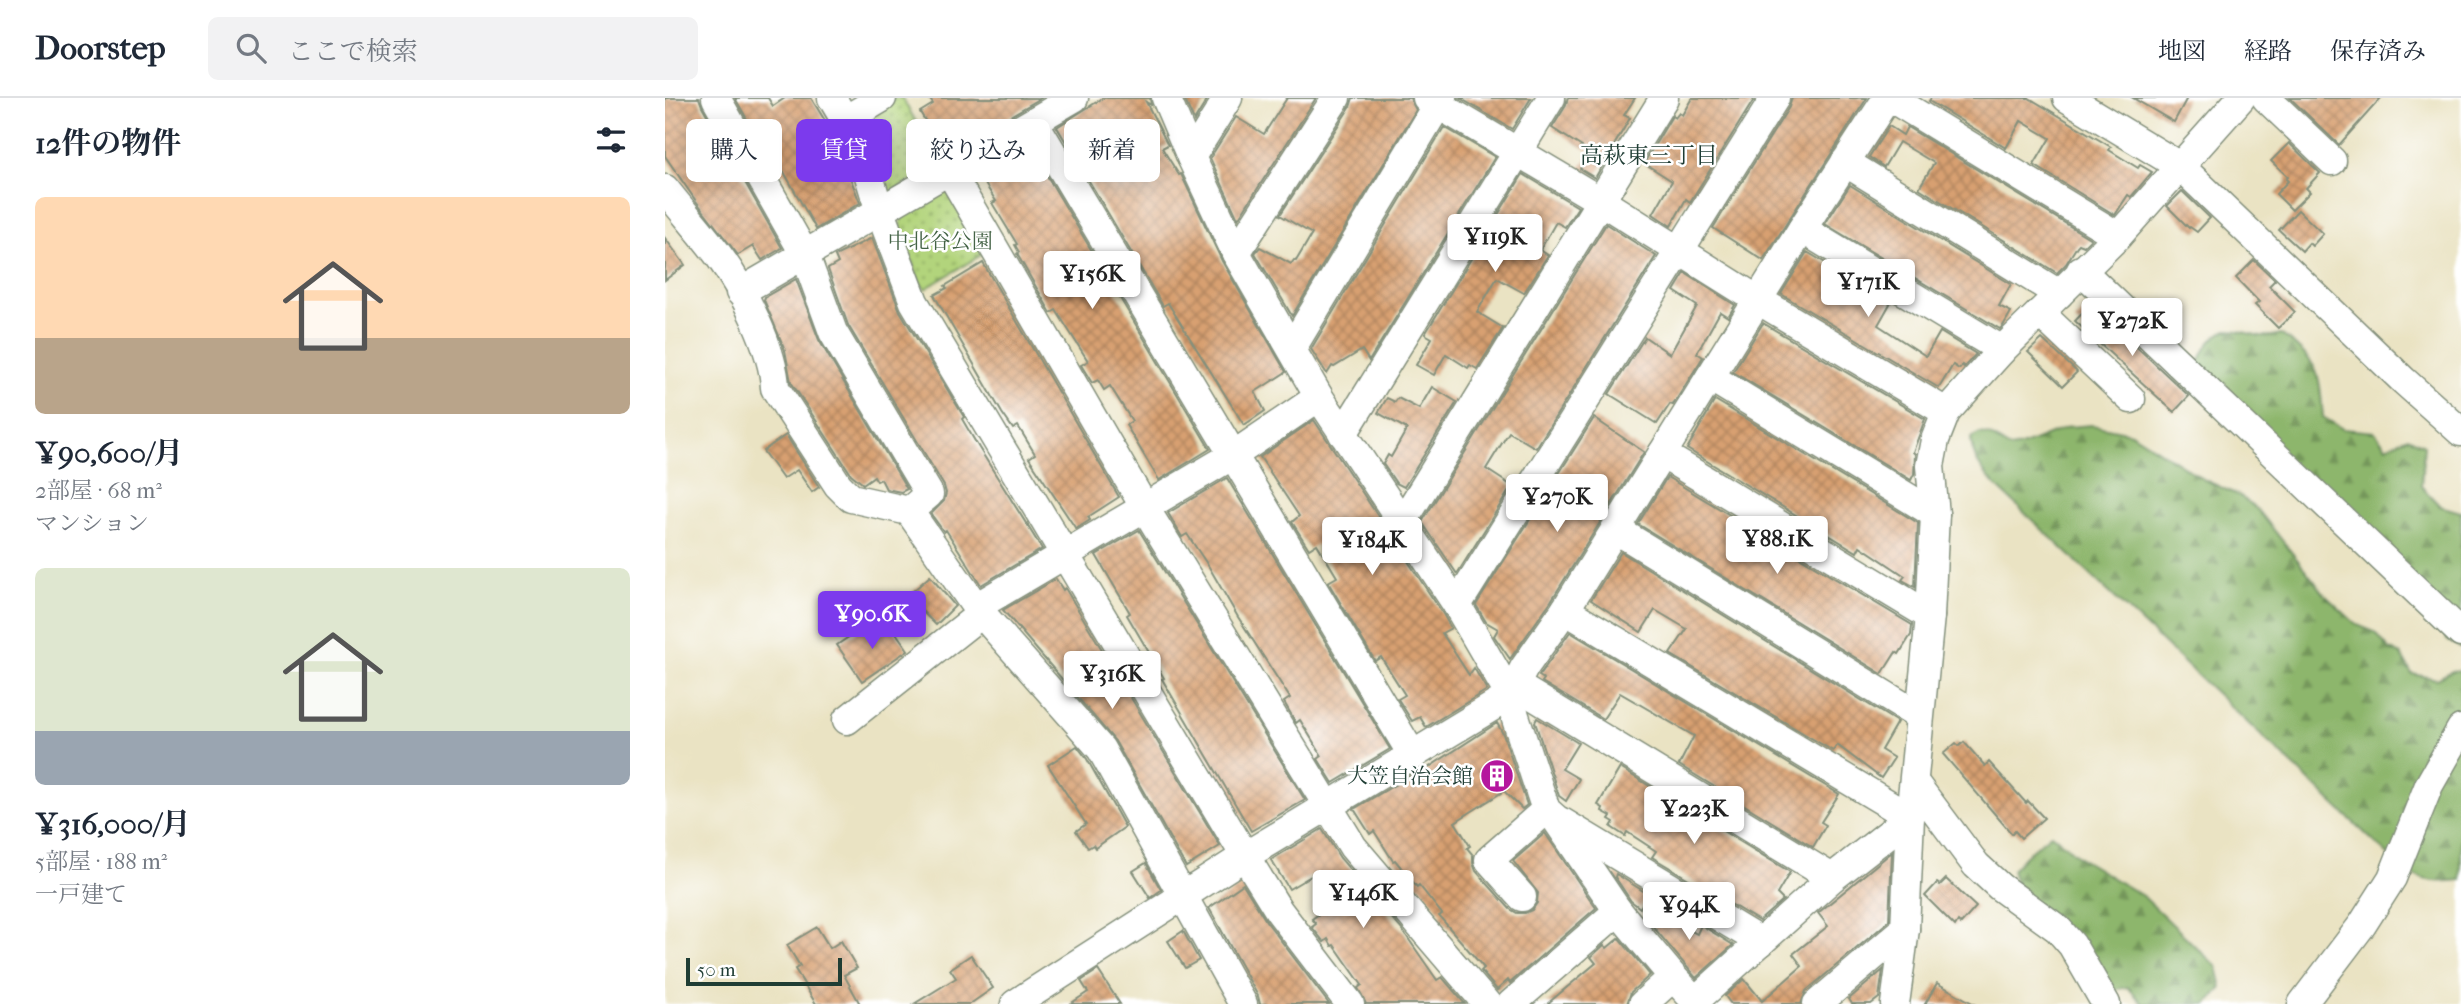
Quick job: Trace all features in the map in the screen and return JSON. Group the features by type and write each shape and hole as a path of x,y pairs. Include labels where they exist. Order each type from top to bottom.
{"street":[{"path":"716,98 805,256 833,332 929,494 909,511"},
{"path":"882,98 839,109 866,166 880,212 914,302 1279,911 1350,1004"},
{"path":"1039,119 1074,98"},
{"path":"1166,98 1236,253 1319,397 1457,605 1510,696 1550,814 1618,911 1697,1002 1832,878 1910,817"},
{"path":"1191,157 1228,98"},
{"path":"1236,253 1336,98"},
{"path":"1343,434 1551,98"},
{"path":"1402,523 1664,98"},
{"path":"1457,605 1775,98"},
{"path":"1510,696 1524,668 1565,610 1802,229 1889,98 2118,236"},
{"path":"2067,98 2181,167 2461,432"},
{"path":"1897,1003 1905,929 1910,817 1930,616 1935,514 1930,466 1935,440 1946,412 2002,350 2118,236 2241,98"},
{"path":"2266,98 2332,161"},
{"path":"1292,348 1436,100 1681,249 1758,300 1946,412"},
{"path":"1050,148 1413,756"},
{"path":"1845,162 2050,304 2131,399"},
{"path":"740,292 932,182"},
{"path":"956,182 1145,508 1353,847 1487,1004"},
{"path":"665,189 721,258 760,331 775,375 775,388 838,485 851,498 909,511 978,610 1101,749 1181,896 1230,999"},
{"path":"1802,229 2002,350"},
{"path":"2081,270 2461,633"},
{"path":"1710,377 1935,514"},
{"path":"847,720 978,610 1065,554 1235,454 1319,397"},
{"path":"1662,454 1930,616"},
{"path":"1615,530 1919,716"},
{"path":"1565,610 1910,817"},
{"path":"1015,1004 1245,856 1510,696 1527,692 1832,878"},
{"path":"2302,1004 2362,925 2392,878 2429,785 2461,729"},
{"path":"1913,782 1976,865 2000,887 2058,929 2072,945 2106,1004"},
{"path":"1522,897 1489,860 1550,814"},
{"path":"1550,814 1761,942"},
{"path":"1511,1004 1618,911"},
{"path":"1817,1004 1905,929"},
{"path":"1643,1004 1673,977"}],"green space":[{"path":"893,98 902,98 914,119 906,119 906,182 908,182 883,197 877,182 892,182 892,119 859,119"},
{"name":"中北谷公園","path":"946,187 986,252 925,289 920,283 900,230 902,216"},
{"path":"2227,330 2260,336 2281,334 2294,344 2315,369 2323,417 2343,429 2375,432 2386,447 2408,437 2424,445 2421,486 2440,506 2461,512 2461,648 2447,640 2444,625 2435,615 2419,615 2411,602 2196,370 2211,341"},
{"path":"2092,425 2131,433 2205,480 2240,496 2258,510 2327,597 2357,625 2375,632 2389,649 2401,655 2412,674 2437,679 2452,671 2461,670 2461,880 2431,880 2417,877 2403,869 1995,485 1973,452 1971,438 1980,433 1989,435 2010,448 2068,427"},
{"path":"2051,834 2083,860 2144,897 2217,967 2222,988 2207,1004 2143,1004 2128,987 2108,991 2017,888 2012,870"}],"building":[{"path":"665,98 699,98 709,119 686,119 686,182 745,182 782,248 762,260 753,246 738,255 665,156"},
{"path":"735,98 768,98 773,106 785,98 811,98 824,119 796,119 796,182 852,182 860,203 816,229 784,172 782,174 782,119 747,119"},
{"path":"929,98 1041,98 1005,119 924,119 920,112 933,104"},
{"path":"1103,98 1150,98 1151,105 1146,102 1155,119 1070,119"},
{"path":"1184,98 1207,100 1194,121"},
{"path":"1287,98 1316,98 1238,219 1210,158 1236,117 1264,134"},
{"path":"1353,98 1410,98 1416,110 1292,316 1255,253 1260,247 1291,264 1296,261 1312,234 1280,215 1350,107"},
{"path":"1460,98 1531,98 1512,129"},
{"path":"1568,98 1635,98 1624,115 1630,118 1595,178 1580,169 1590,152 1552,128"},
{"path":"1692,98 1755,98 1690,202 1686,199 1671,226 1653,214 1672,181 1644,163 1672,116 1675,118 1679,113 1682,115"},
{"path":"1792,98 1867,98 1763,260 1713,228 1789,107"},
{"path":"1931,98 2029,98 2111,147 2109,150 2138,168 2140,165 2152,172 2131,197 2128,195 2115,215 2034,165 2050,138 2021,121 2006,148 1929,101"},
{"path":"2133,98 2187,98 2174,122"},
{"path":"2290,98 2381,98 2339,145"},
{"path":"1064,123 1064,139 1057,127"},
{"path":"1889,126 1903,135 1907,127 2091,239 2084,246 2077,246 2057,273 1919,188 1934,163 1899,142 1884,167 1869,157"},
{"path":"1444,127 1495,157 1369,361 1362,350 1332,366 1327,374 1311,349"},
{"path":"1160,129 1168,145 1162,148 1179,175 1181,174 1222,261 1286,372 1255,392 1265,411 1244,425 1168,303 1163,306 1090,182 1160,182"},
{"path":"2289,143 2320,173 2306,188 2310,192 2292,210 2276,194 2288,181 2288,177 2271,161"},
{"path":"1523,174 1578,207 1565,227 1556,222 1540,250 1548,255 1524,293 1497,278 1477,312 1503,328 1477,369 1470,365 1468,368 1446,354 1434,375 1416,365 1432,338 1425,334"},
{"path":"1050,181 1210,449 1159,480 1126,425 1132,421 1110,386 1104,390 1098,380 1092,383 1081,365 1088,361 1056,310 1051,313 1017,254 1017,244 992,203 996,201 984,182"},
{"path":"1850,185 2011,284 1999,306 2011,312 2003,326 2000,329 1825,224"},
{"path":"2182,191 2210,218 2197,232 2189,228 2167,206"},
{"path":"2298,210 2323,234 2312,246 2309,243 2302,251 2279,230"},
{"path":"1606,224 1656,256 1536,448 1509,432 1486,469 1512,486 1457,574 1422,522"},
{"path":"665,238 685,265 665,280"},
{"path":"872,238 900,311 964,417 962,419 979,448 1042,549 981,585 946,530 944,532 931,514 944,501 944,486 848,325 828,269 838,263 835,256"},
{"path":"1807,252 1891,302 1878,325 1926,356 1940,332 1976,354 1964,367 1962,365 1959,369 1953,365 1939,388 1781,294"},
{"path":"2254,260 2275,280 2269,286 2295,312 2278,328 2255,305 2259,302 2236,278"},
{"path":"983,263 1119,497 1088,517 1090,520 1076,529 1029,458 1035,454 1018,426 1013,429 1002,413 934,295"},
{"path":"1685,273 1735,305 1728,317 1720,312 1697,353 1703,357 1673,405 1670,404 1657,424 1609,394 1645,337 1670,354 1697,306 1674,291"},
{"path":"796,279 819,340 907,489 901,492 886,489 881,479 877,481 874,476 863,484 851,474 791,382 785,350 764,300"},
{"path":"2091,304 2189,396 2174,412 2075,321"},
{"path":"1763,323 1925,419 1913,452 1914,474 1911,480 1733,372"},
{"path":"2042,339 2077,372 2063,386 2028,352"},
{"path":"1432,387 1457,402 1404,487 1396,483 1383,464 1388,455 1391,457 1407,429 1378,413 1387,398 1395,402 1398,398 1419,409"},
{"path":"1715,400 1918,523 1915,587 1902,580 1905,576 1860,546 1857,552 1687,449"},
{"path":"1594,418 1644,452 1551,601 1510,659 1494,636 1498,629 1486,622 1476,605"},
{"path":"1314,420 1443,614 1451,628 1442,633 1469,675 1474,668 1487,690 1426,727 1420,717 1412,721 1398,699 1405,695 1381,657 1375,661 1328,582 1337,577 1317,544 1309,549 1292,522 1299,516 1260,457"},
{"path":"786,435 819,487 812,492 797,470 783,479 763,451"},
{"path":"1667,477 1912,625 1911,635 1899,654 1896,652 1882,674 1638,524"},
{"path":"1227,478 1390,749 1333,783 1318,759 1322,756 1300,720 1296,723 1284,702 1290,698 1209,567 1187,534 1182,537 1168,513"},
{"path":"1139,530 1305,800 1251,831 1162,679 1164,678 1127,615 1130,613 1096,555"},
{"path":"1621,552 1897,722 1881,750 1894,758 1881,778 1837,745 1833,751 1670,654 1687,629 1655,610 1641,632 1591,600"},
{"path":"930,576 955,606 936,625 915,604 919,600 912,592"},
{"path":"1056,579 1063,590 1065,588 1220,846 1186,867 1115,741 1003,610"},
{"path":"891,626 908,650 862,681 837,645 862,628 870,640"},
{"path":"1570,632 1839,794 1821,822 1826,825 1813,847 1679,765 1694,736 1620,693 1603,719 1542,682 1544,679 1539,676"},
{"path":"1537,718 1578,743 1562,769 1579,779 1566,801 1559,796 1535,722"},
{"path":"1497,723 1527,805 1522,809 1504,791 1455,822 1470,846 1467,848 1473,855 1476,871 1510,909 1517,913 1532,910 1537,903 1538,893 1513,861 1545,833 1596,908 1510,983 1508,980 1497,990 1481,971 1484,968 1439,916 1442,914 1419,885 1417,887 1395,860 1393,861 1374,831 1370,834 1354,809 1415,773 1417,775"},
{"path":"1964,742 1985,766 1989,762 2026,803 2028,801 2044,818 2021,838 2015,831 2012,834 1943,754 1956,743 1959,746"},
{"path":"1077,746 1125,827 1095,848 1093,845 1088,848 1076,831 1086,824 1048,765"},
{"path":"1620,768 1790,872 1777,894 1783,900 1759,921 1652,857 1656,851 1627,832 1625,836 1611,827 1614,822 1609,819 1611,816 1598,805"},
{"path":"1322,829 1340,858 1403,931 1437,980 1442,977 1465,1004 1366,1004 1358,988 1362,985 1334,945 1332,946 1328,939 1324,942 1312,927 1316,924 1312,919 1334,903 1316,873 1289,889 1271,860"},
{"path":"1892,852 1889,921 1806,991 1801,1004 1731,1004 1725,996 1744,979 1762,1001 1802,966 1793,954 1828,926 1818,913"},
{"path":"1146,863 1161,890 1150,898 1133,871"},
{"path":"1616,874 1648,894 1640,908 1631,901 1615,877"},
{"path":"1946,879 1976,907 1961,924 1958,921 1955,926 1925,896 1937,883 1940,885"},
{"path":"1243,884 1266,921 1329,1004 1260,1004 1209,908"},
{"path":"1657,907 1669,914 1667,917 1697,934 1701,925 1733,945 1696,978 1645,917"},
{"path":"817,927 830,948 841,941 857,968 844,975 860,1004 816,1004 795,969 800,966 787,945"},
{"path":"1183,931 1199,960 1185,968 1168,941"},
{"path":"1619,938 1650,975 1631,992 1627,1004 1547,1004 1596,963 1591,957 1604,945 1607,948"},
{"path":"971,955 993,988 970,1004 914,1004 956,978 950,969"},
{"path":"1098,970 1120,1004 1070,1004 1088,992 1081,981"},
{"path":"1883,970 1879,998 1871,1004 1852,1004 1849,999"},
{"path":"1937,983 1974,1004 1925,1004"}],"place":[{"name":"大笠自治会館","path":"1497,776"}],"district":[{"name":"高萩東三丁目","path":"1649,155"}]}
